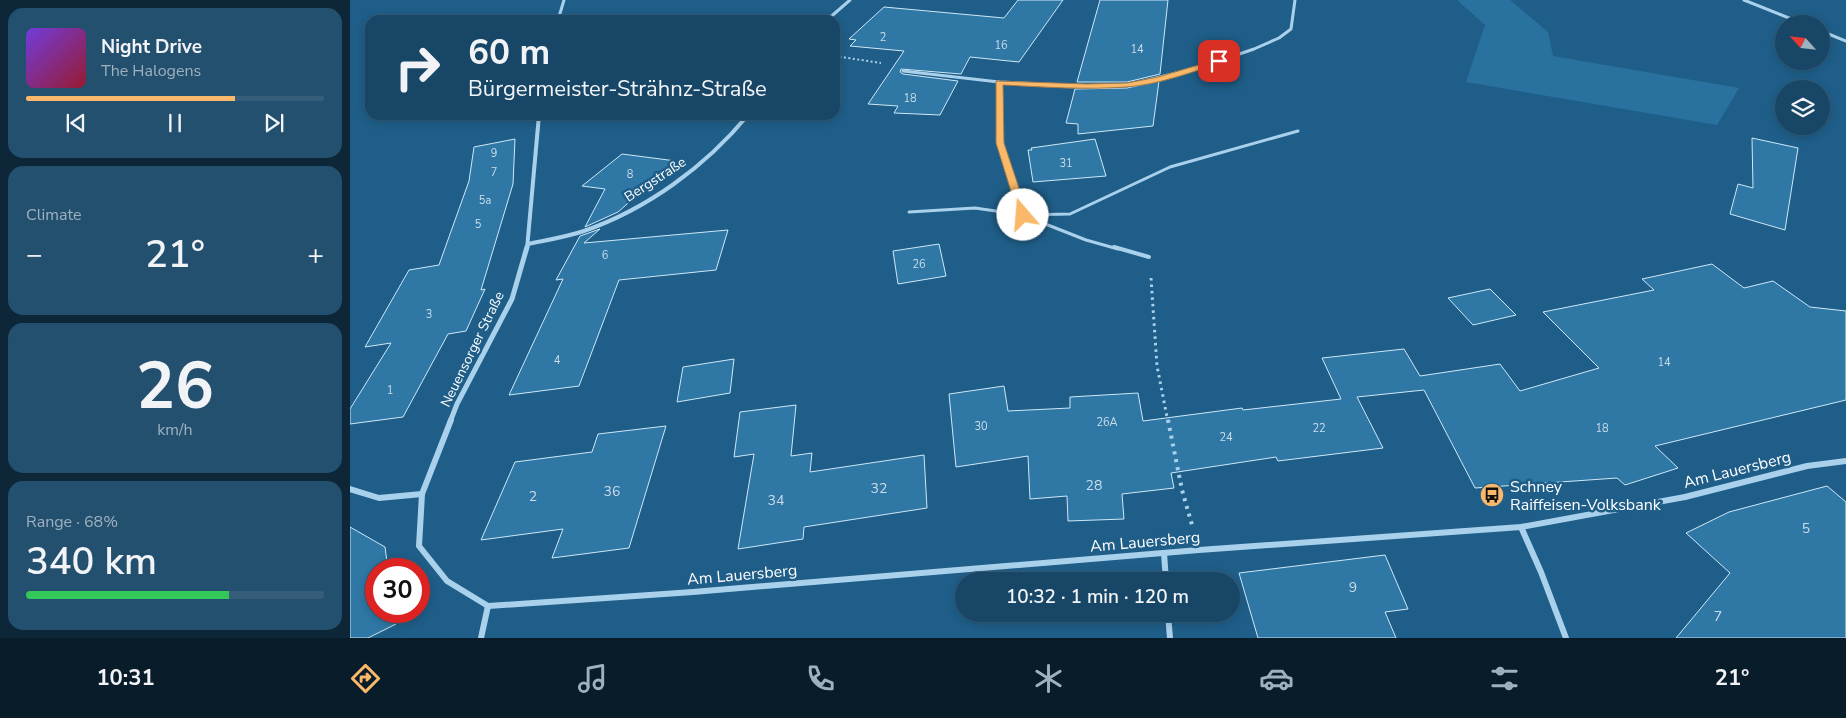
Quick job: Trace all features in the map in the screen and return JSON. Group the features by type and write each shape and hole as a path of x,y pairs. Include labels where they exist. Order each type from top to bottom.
{"street":[{"path":"560,15 564,0"},
{"path":"833,15 850,0"},
{"path":"903,71 999,82 1087,86 1127,85 1160,79 1202,67 1279,38 1291,29 1295,0"},
{"path":"1744,0 1782,15"},
{"path":"1830,35 1846,41"},
{"path":"999,82 1000,143 1023,215"},
{"name":"Neuensorger Straße","path":"488,606 447,581 419,546 422,494 457,404 512,299 528,244 539,120"},
{"name":"Bergstraße","path":"528,244 591,228 641,205 702,162 744,120"},
{"name":"Am Lauersberg","path":"488,606 1521,527 1685,497 1807,466 1846,460"},
{"path":"350,489 379,498 422,494"},
{"path":"1521,527 1541,572 1566,638"},
{"path":"1164,554 1165,572"},
{"path":"481,638 488,606"},
{"path":"1169,622 1170,638"}],"lane":[{"path":"909,212 974,208 1023,215 1070,214 1170,167 1298,131"},
{"path":"1023,215 1086,240 1148,257"}],"path":[{"path":"840,57 899,65 903,71"},
{"path":"1153,294 1156,366 1182,490 1188,510"}],"shaded area":[{"path":"1457,0 1510,0 1548,32 1553,56 1739,88 1717,125 1466,82 1485,25"}],"building":[{"path":"1018,0 1063,0 1019,62 970,57 961,74 901,69 900,72 903,74 958,81 940,115 894,113 898,106 868,104 904,51 850,46 856,40 849,39 884,7 1004,18"},
{"path":"1100,0 1168,0 1160,74 1127,82 1077,82"},
{"path":"1159,81 1153,126 1078,134 1078,124 1066,123 1075,89 1127,88"},
{"path":"1752,138 1798,148 1785,230 1730,214 1738,184 1753,188"},
{"path":"515,139 513,184 481,290 485,289 466,331 448,334 403,417 350,424 350,409 391,343 365,347 409,270 439,265 469,181 474,147"},
{"path":"1095,139 1106,176 1033,182 1028,150"},
{"path":"622,154 676,161 618,212 585,227 605,189 582,186"},
{"path":"600,229 584,243 728,230 716,270 619,280 579,386 509,395 563,279 556,280 580,236"},
{"path":"939,244 946,276 898,284 893,251"},
{"path":"1712,264 1744,288 1773,281 1810,307 1846,311 1846,400 1655,446 1678,468 1625,485 1617,478 1475,488 1424,390 1357,397 1383,448 1278,461 1276,457 1171,473 1174,488 1122,494 1124,519 1068,521 1067,496 1030,499 1028,456 956,467 949,394 1004,386 1008,411 1070,408 1070,397 1138,393 1143,421 1242,408 1243,410 1341,399 1322,358 1404,349 1420,376 1500,364 1520,391 1599,368 1543,312 1654,290 1642,279"},
{"path":"1490,289 1516,315 1473,325 1448,298"},
{"path":"734,359 730,393 677,402 683,367"},
{"path":"796,405 791,456 812,453 810,472 924,455 927,508 804,527 803,539 738,549 754,454 734,457 740,412"},
{"path":"666,426 629,548 552,558 563,529 481,540 515,462 592,452 598,434"},
{"path":"1827,486 1846,502 1846,638 1676,638 1730,573 1686,533 1729,512"},
{"path":"350,527 385,547 386,558 365,558 365,623 396,624 368,638 350,638"},
{"path":"1385,555 1408,609 1385,612 1396,638 1258,638 1240,573"}],"place":[{"name":"Schney Raiffeisen-Volksbank","path":"1492,495"}],"route":[{"path":"1023,215 1000,143 999,82 1087,86 1127,85 1160,79 1219,61"}]}
